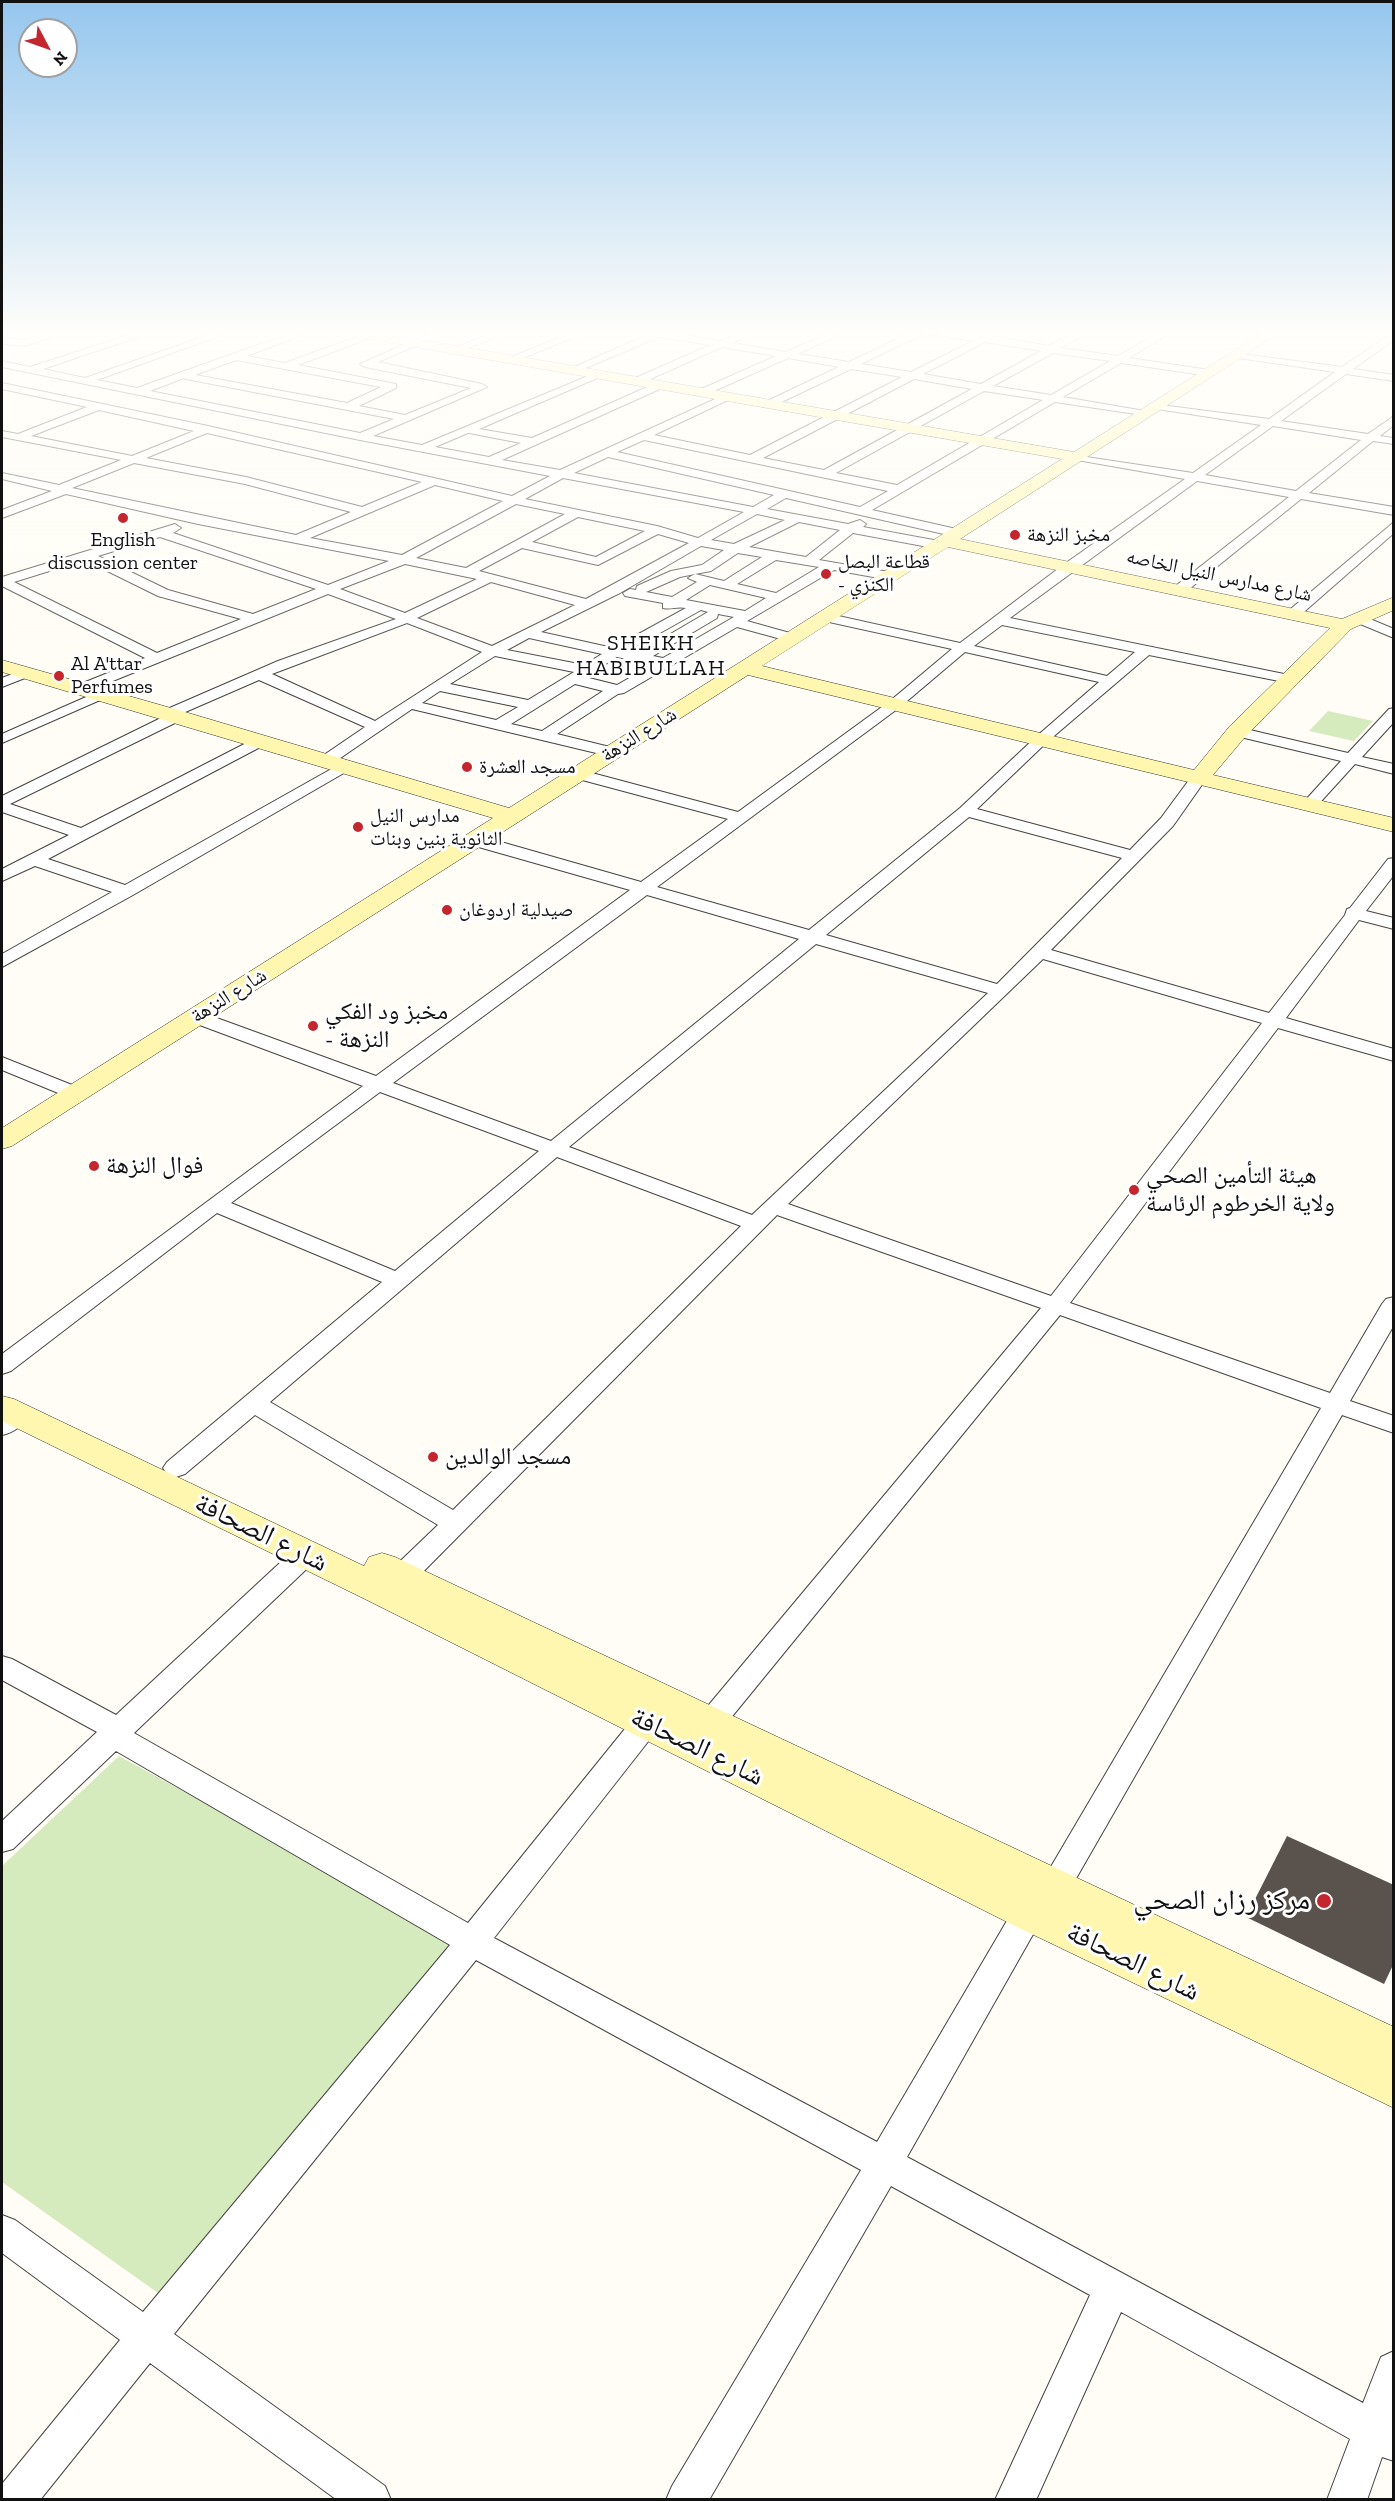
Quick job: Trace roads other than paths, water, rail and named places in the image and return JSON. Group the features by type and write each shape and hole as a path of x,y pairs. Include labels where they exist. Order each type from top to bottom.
{"street":[{"path":"68,447 279,489 362,511"},
{"path":"2,514 166,447"},
{"path":"287,447 432,482 657,530 699,542 773,556 811,568"},
{"path":"333,457 358,447"},
{"path":"415,447 754,512 947,540"},
{"path":"490,461 523,447"},
{"path":"2,739 157,658 405,559 560,475 619,447"},
{"path":"697,447 897,489"},
{"path":"753,458 775,447"},
{"path":"827,473 874,447"},
{"path":"862,511 968,447"},
{"path":"1013,447 1394,511"},
{"name":"شارع النزهة","path":"2,1140 1093,447"},
{"path":"2,1366 215,1204 895,704 998,620 1238,447"},
{"path":"1178,591 1359,447"},
{"path":"605,453 880,515 947,540"},
{"path":"2,476 198,520 468,572 586,604"},
{"path":"297,539 432,482"},
{"path":"2,961 127,891 337,763 377,727 412,705 436,686 493,651 615,590 786,494"},
{"path":"468,572 576,513"},
{"path":"573,679 619,690 777,597 811,568 852,527 880,515"},
{"path":"632,593 676,574 706,568 735,549 798,518"},
{"path":"2,581 198,520"},
{"path":"1292,615 1394,526"},
{"path":"723,529 758,538"},
{"path":"519,543 598,561 657,530"},
{"path":"162,533 328,589 493,651 587,670"},
{"name":"شارع مدارس النيل الخاصه","path":"947,540 1292,615 1351,622"},
{"path":"86,555 163,593 254,618"},
{"path":"726,585 773,556"},
{"path":"759,565 811,568 831,566 890,576"},
{"path":"676,574 777,597"},
{"path":"2,802 174,714 260,674 385,629 490,577"},
{"path":"2,581 157,658"},
{"path":"656,612 708,581"},
{"path":"615,590 722,610 792,638"},
{"path":"402,1576 773,1206 1001,991 1167,822 1198,779 1237,732 1289,679 1351,622 1394,603"},
{"path":"499,725 615,652 699,606"},
{"path":"640,658 722,610"},
{"path":"825,617 1108,680"},
{"path":"998,620 1289,679"},
{"path":"1351,622 1394,634"},
{"path":"530,633 665,663"},
{"path":"594,648 615,635 641,638 688,649"},
{"path":"176,1468 554,1149 966,811 1042,739 1108,680 1146,650"},
{"path":"2,666 174,714 512,816"},
{"path":"745,668 1394,825"},
{"path":"2,683 25,673"},
{"path":"260,674 377,727"},
{"path":"436,686 531,705"},
{"path":"544,736 616,689"},
{"path":"412,705 613,752"},
{"path":"1309,805 1394,712"},
{"path":"1237,732 1394,769"},
{"path":"2,876 261,741"},
{"path":"577,774 742,818"},
{"path":"2,807 84,834"},
{"path":"966,811 1134,856"},
{"path":"474,840 1001,991"},
{"path":"34,860 127,891"},
{"path":"702,1733 1056,1305 1353,913 1394,863"},
{"path":"1353,913 1394,924"},
{"path":"1038,952 1394,1055"},
{"path":"196,1017 757,1224"},
{"path":"2,1063 75,1093"},
{"path":"215,1204 399,1281"},
{"path":"773,1206 1394,1425"},
{"path":"686,2499 1394,1304"},
{"path":"253,1403 455,1523"},
{"name":"شارع الصحافة","path":"6,1408 176,1468 322,1540 402,1576 655,1712"},
{"name":"شارع الصحافة","path":"6,1408 306,1554 702,1733 1042,1899 1393,2056"},
{"path":"2,1840 306,1554"},
{"path":"2,1667 472,1942 1113,2287 1382,2436"},
{"path":"14,2499 472,1942 655,1712"},
{"path":"2,2232 357,2495"},
{"path":"1016,2499 1113,2287"},
{"path":"1347,2499 1382,2436 1394,2370"}],"place":[{"name":"English discussion center","path":"123,518"},
{"name":"مخبز النزهة","path":"1015,535"},
{"name":"قطاعة البصل - الكنزي","path":"826,574"},
{"name":"Al A'ttar Perfumes","path":"59,676"},
{"name":"مسجد العشرة","path":"467,767"},
{"name":"مدارس النيل الثانوية بنين وبنات","path":"358,827"},
{"name":"صيدلية اردوغان","path":"447,910"},
{"name":"مخبز ود الفكي - النزهة","path":"313,1026"},
{"name":"فوال النزهة","path":"94,1166"},
{"name":"هيئة التأمين الصحي ولاية الخرطوم الرئاسة","path":"1134,1190"},
{"name":"مسجد الوالدين","path":"433,1457"},
{"name":"مركز رزان الصحي","path":"1324,1901"}],"district":[{"name":"SHEIKH HABIBULLAH","path":"651,656"}]}
